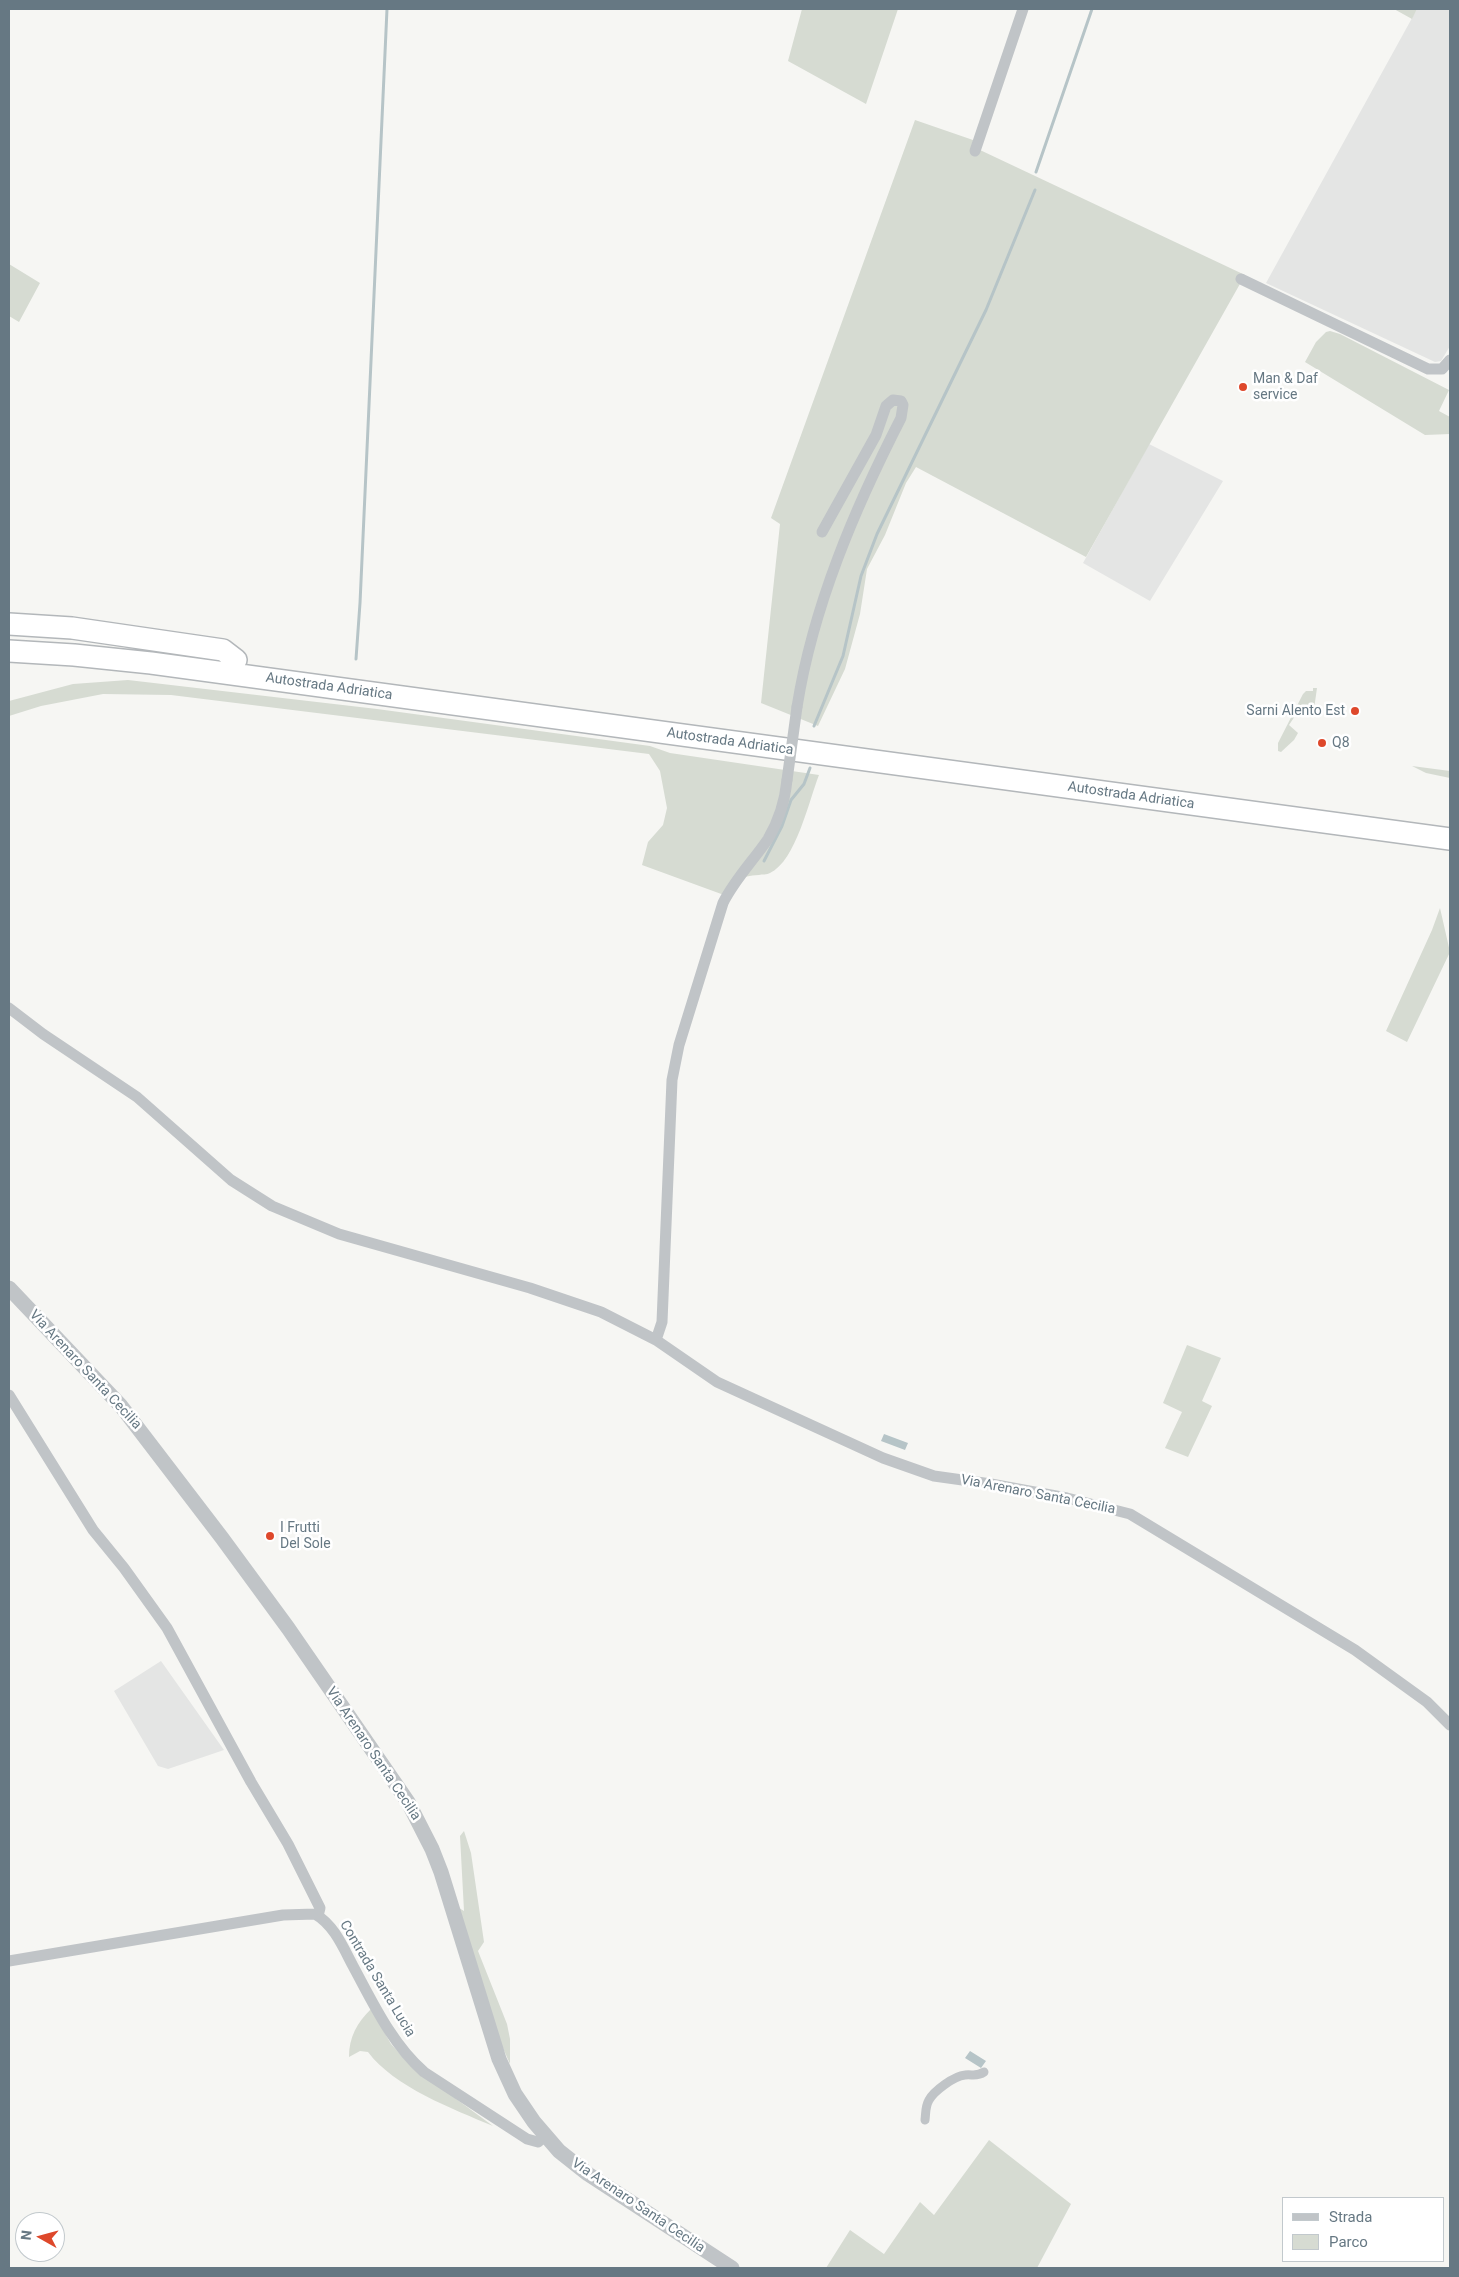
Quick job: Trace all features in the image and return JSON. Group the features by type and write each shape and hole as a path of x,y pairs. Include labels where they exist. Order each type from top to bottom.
{"highway":[{"path":"9,624 72,628 223,650 236,660"},
{"name":"Autostrada Adriatica","path":"9,636 100,642 1450,825"},
{"name":"Autostrada Adriatica","path":"9,651 81,655 151,663 1450,839"}],"street":[{"path":"975,151 1023,9"},
{"path":"1241,279 1428,369 1442,369 1450,360"},
{"path":"656,1340 662,1322 672,1080 680,1045 723,903 731,888 768,838 783,802 797,707 813,632 847,536 901,418 903,405 901,401 893,400 886,406 876,436 822,532"},
{"name":"Via Arenaro Santa Cecilia","path":"9,1008 43,1034 137,1097 232,1180 272,1206 339,1234 530,1288 601,1312 656,1340 717,1382 883,1458 934,1476 1067,1498 1130,1514 1355,1650 1427,1702 1450,1725"},
{"name":"Via Arenaro Santa Cecilia","path":"9,1288 121,1406 152,1445 288,1628 408,1802 432,1849 441,1872 499,2059 515,2094 545,2136 565,2156 588,2174 732,2268"},
{"path":"9,1395 93,1530 124,1568 166,1628 251,1782 288,1844 320,1908 318,1916"},
{"name":"Contrada Santa Lucia","path":"9,1961 283,1915 301,1913 318,1916 332,1929 376,2008 412,2062 424,2072 527,2139 538,2142 545,2136"},
{"path":"925,2120 926,2108 930,2099 945,2086 959,2076 974,2076 984,2072"}],"shaded area":[{"path":"1417,9 1450,9 1450,346 1441,361 1435,362 1266,283"},
{"path":"1149,444 1223,481 1150,601 1083,563"},
{"path":"884,1434 908,1443 905,1450 881,1441"},
{"path":"161,1661 224,1750 168,1769 158,1766 114,1691"},
{"path":"970,2051 986,2061 981,2068 965,2058"}],"green space":[{"path":"802,9 898,9 866,104 788,61"},
{"path":"1394,9 1417,9 1412,19"},
{"path":"915,120 973,140 980,150 1245,275 1086,557 916,467 906,483 885,535 867,569 860,614 845,669 818,726 761,703 780,524 771,518"},
{"path":"9,264 40,283 19,322 9,316"},
{"path":"1330,331 1340,334 1449,390 1439,411 1450,417 1450,434 1425,435 1305,362 1316,342 1326,332"},
{"path":"128,680 377,709 650,746 670,753 819,775 806,814 787,856 769,874 747,876 738,880 724,895 642,865 648,842 663,825 667,808 660,771 649,754 171,695 103,694 41,706 9,716 9,701 73,684"},
{"path":"1313,688 1317,688 1314,709 1310,714 1297,713 1289,725 1298,733 1294,740 1281,752 1278,751 1278,743 1303,694 1306,691 1313,691"},
{"path":"1412,766 1450,771 1450,778 1426,773"},
{"path":"1440,908 1450,952 1407,1042 1386,1031 1432,930"},
{"path":"1187,1345 1221,1358 1202,1401 1212,1406 1188,1457 1165,1448 1182,1412 1163,1403"},
{"path":"464,1831 471,1853 484,1942 478,1951 507,2024 510,2039 510,2064 499,2039 459,1908 464,1911 460,1836"},
{"path":"371,2009 391,2044 410,2065 493,2126 425,2096 408,2086 379,2065 368,2052 360,2051 349,2057 352,2037"},
{"path":"989,2140 1071,2204 1037,2268 826,2268 850,2230 884,2254 920,2202 934,2215"}],"waterway":[{"path":"356,659 387,9"},
{"path":"1036,172 1092,9"},
{"path":"814,726 843,656 861,576 877,534 986,310 1035,190"},
{"path":"764,861 782,826 791,800 804,784 810,768"}],"place":[{"name":"Man & Daf service","path":"1243,387"},
{"name":"Sarni Alento Est","path":"1355,711"},
{"name":"Q8","path":"1322,743"},
{"name":"I Frutti Del Sole","path":"270,1536"}]}
